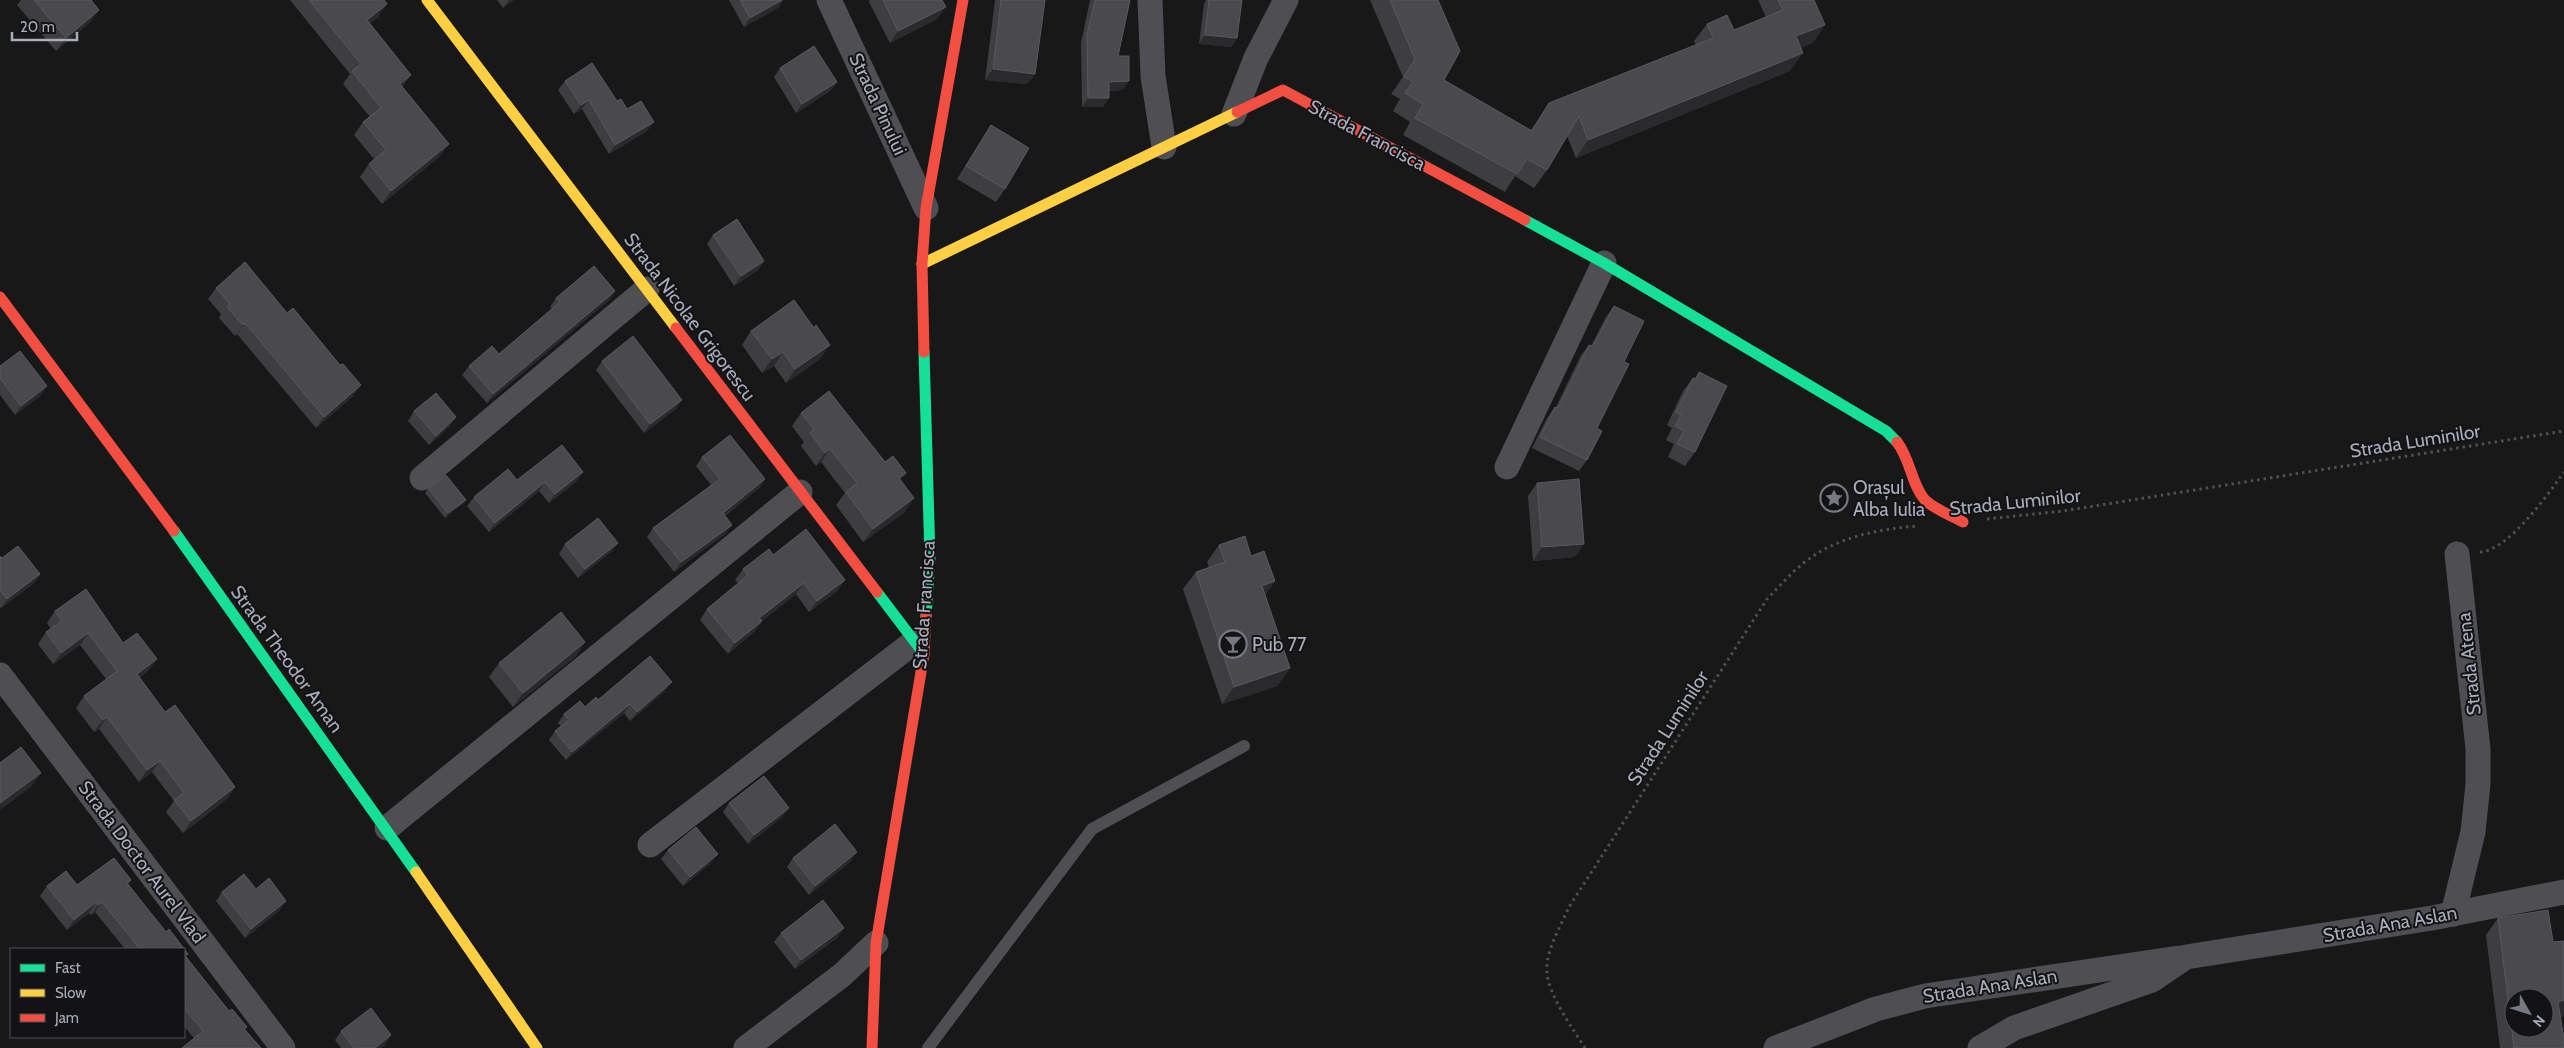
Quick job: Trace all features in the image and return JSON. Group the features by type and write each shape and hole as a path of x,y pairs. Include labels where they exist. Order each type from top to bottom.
{"street":[{"name":"Strada Nicolae Grigorescu","path":"427,0 919,648"},
{"name":"Strada Pinului","path":"829,0 926,208"},
{"name":"Strada Francisca","path":"872,1048 876,943 919,648 930,558 922,264 926,208 963,0"},
{"path":"1150,0 1152,66 1164,147"},
{"path":"1234,114 1256,58 1286,0"},
{"name":"Strada Francisca","path":"922,264 1283,90 1604,263"},
{"path":"1507,467 1604,263 1886,431 1899,444 1910,464 1916,488 1926,501 1963,522"},
{"path":"422,478 647,289"},
{"name":"Strada Theodor Aman","path":"0,297 80,404 387,828 537,1048"},
{"path":"387,828 800,492"},
{"name":"Strada Atena","path":"2453,914 2473,832 2478,784 2478,749 2457,554"},
{"path":"650,845 919,648"},
{"name":"Strada Doctor Aurel Vlad","path":"0,675 283,1048"},
{"name":"Strada Ana Aslan","path":"1776,1048 1816,1041 1876,1009 1925,996 2186,957 2453,914 2564,892"},
{"path":"746,1048 842,975 876,943"},
{"name":"Strada Ana Aslan","path":"1980,1048 2014,1028 2152,980 2186,957"}],"lane":[{"path":"928,1048 1092,829 1244,746"}],"path":[{"name":"Strada Luminilor","path":"1963,522 2063,512 2564,431"},
{"path":"2457,554 2486,552 2508,538 2540,506 2564,472"},
{"name":"Strada Luminilor","path":"1585,1048 1558,1004 1547,973 1554,942 1569,907 1768,599 1801,565 1831,547 1862,533 1927,525"}],"building":[{"path":"34,0 91,0 99,10 66,38"},
{"path":"309,0 384,0 387,4 367,20 411,75 400,84 449,144 391,191 369,164 386,150 363,122 381,108 352,71 361,64"},
{"path":"740,0 782,0 750,18"},
{"path":"883,0 942,0 946,7 898,31"},
{"path":"1001,0 1045,0 1035,74 993,69"},
{"path":"1095,0 1130,0 1118,56 1129,56 1129,81 1109,82 1109,98 1088,98 1087,34"},
{"path":"1209,0 1242,0 1237,38 1205,35"},
{"path":"1390,0 1438,0 1460,51 1444,80 1532,131 1549,103 1713,38 1707,24 1727,15 1734,30 1783,10 1778,0 1814,0 1825,25 1796,36 1803,53 1588,140 1579,116 1547,170 1527,159 1517,174 1415,118 1423,104 1405,93 1413,82 1404,77 1415,59"},
{"path":"814,46 837,82 802,104 780,68"},
{"path":"592,63 617,101 621,99 627,109 641,101 654,122 615,145 589,100 581,105 565,81"},
{"path":"991,125 1029,148 1005,189 966,166"},
{"path":"737,219 764,261 741,276 713,235"},
{"path":"245,262 287,313 293,308 340,365 343,364 361,385 324,417 245,323 243,325 227,307 230,304 216,288"},
{"path":"594,266 615,291 493,394 469,366 492,346 499,354 560,302 556,298"},
{"path":"794,300 814,328 816,325 830,345 795,369 783,352 772,359 751,331"},
{"path":"1614,306 1644,321 1624,362 1629,364 1597,428 1602,431 1587,460 1540,437 1555,407 1558,408 1589,345 1593,346"},
{"path":"633,336 682,400 650,424 602,361"},
{"path":"20,351 47,386 21,406 0,378 0,366"},
{"path":"1699,372 1727,386 1695,452 1677,444 1684,431 1675,426 1681,415 1676,412 1693,378 1696,379"},
{"path":"829,391 885,462 893,456 906,473 899,478 914,498 873,529 846,492 857,483 830,449 825,453 810,433 814,429 801,413"},
{"path":"436,393 456,417 436,436 414,411"},
{"path":"730,435 765,479 723,513 732,525 681,562 653,528 720,479 702,457"},
{"path":"562,445 583,472 555,494 545,482 495,523 474,497 508,469 517,480"},
{"path":"446,475 466,500 448,513 428,488"},
{"path":"1579,479 1584,544 1542,547 1537,483"},
{"path":"598,518 618,543 585,569 565,544"},
{"path":"806,529 845,580 817,601 804,583 759,618 762,621 735,643 707,609 748,575 743,569 769,549 773,555"},
{"name":"Pub 77","path":"1245,536 1251,556 1264,551 1275,581 1262,586 1290,668 1234,687 1196,572 1225,562 1219,545"},
{"path":"18,546 40,574 7,599 0,590 0,556 2,558"},
{"path":"86,589 123,643 137,633 157,659 137,674 165,712 175,705 235,787 191,821 174,800 184,793 160,761 147,770 107,717 103,720 84,696 117,671 88,633 61,653 46,632 62,621 55,611"},
{"path":"561,612 585,642 523,693 499,663"},
{"path":"650,656 672,682 637,712 630,704 572,752 555,731 569,720 564,714 580,701 585,707 596,697 598,700"},
{"path":"21,747 41,773 0,803 0,763"},
{"path":"764,776 789,808 754,835 729,803"},
{"path":"835,824 857,852 815,886 793,858"},
{"path":"696,827 718,854 690,877 668,850"},
{"path":"114,858 131,880 127,883 166,932 169,929 183,948 139,948 102,902 98,905 96,902 74,920 47,886 66,871 77,885"},
{"path":"244,874 256,889 269,878 286,901 251,929 222,892"},
{"path":"823,900 844,928 801,960 781,933"},
{"path":"2548,910 2553,942 2564,941 2564,1000 2558,1002 2564,1048 2514,1048 2513,1038 2554,1038 2554,988 2507,988 2498,918"},
{"path":"185,956 229,1011 232,1009 247,1027 244,1029 261,1048 182,1048 203,1031 185,1009"},
{"path":"371,1008 391,1035 375,1048 354,1048 341,1031"}],"traffic: fast":[{"path":"1525,220 1604,263 1886,431 1897,442"},
{"path":"924,352 930,558 926,616"},
{"path":"174,531 416,872"},
{"path":"877,592 924,654"}],"traffic: slow":[{"path":"427,0 676,328"},
{"path":"922,264 1237,112"},
{"path":"416,872 537,1048"}],"traffic: jam":[{"path":"924,352 922,264 926,208 963,0"},
{"path":"1237,112 1283,90 1525,220"},
{"path":"0,297 174,531"},
{"path":"676,328 877,592"},
{"path":"1897,442 1902,449 1920,494 1938,509 1963,522"},
{"path":"872,1048 876,943 924,654 926,616"}],"place":[{"name":"Orașul Alba Iulia","path":"1834,498"},
{"name":"Pub 77","path":"1233,644"}]}
